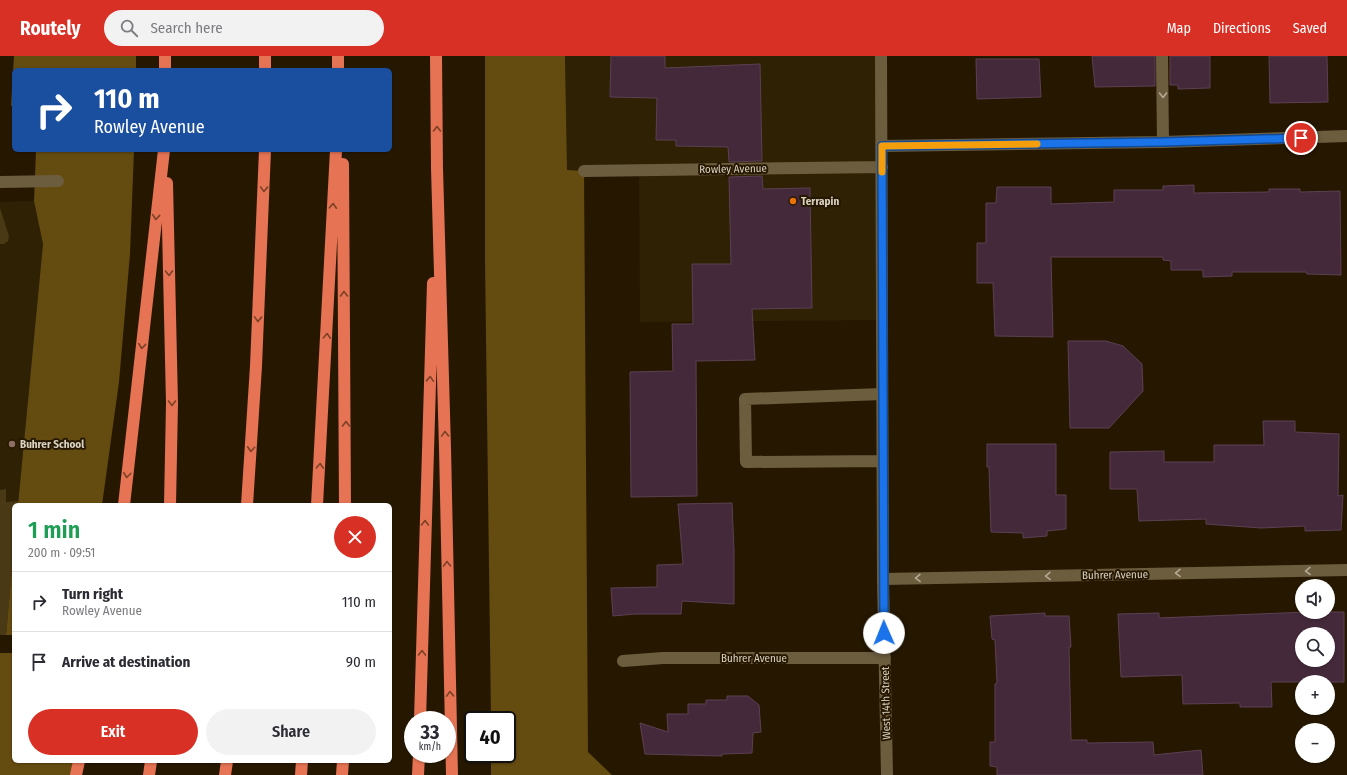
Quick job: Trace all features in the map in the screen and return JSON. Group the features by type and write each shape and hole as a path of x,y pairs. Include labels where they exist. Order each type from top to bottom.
{"highway":[{"path":"165,56 165,68"},
{"path":"265,56 265,68"},
{"path":"338,56 338,68"},
{"path":"342,56 342,68"},
{"path":"436,56 437,168 452,775"},
{"path":"124,503 165,152"},
{"path":"165,152 172,403 170,503"},
{"path":"247,503 256,366 264,152"},
{"path":"317,503 336,152"},
{"path":"343,152 345,503"},
{"path":"420,711 437,168"},
{"path":"76,775 79,763"},
{"path":"149,775 151,763"},
{"path":"225,775 227,763"},
{"path":"301,775 302,763"},
{"path":"342,775 343,763"},
{"path":"418,775 419,763"}],"street":[{"name":"West 14th Street","path":"881,56 882,461 887,775"},
{"path":"1162,56 1163,142"},
{"path":"882,146 1163,142 1347,136"},
{"name":"Rowley Avenue","path":"584,171 882,167"},
{"path":"0,182 58,181"},
{"path":"882,394 745,399 746,462 882,461"},
{"name":"Buhrer Avenue","path":"883,579 1347,570"},
{"name":"Buhrer Avenue","path":"623,661 663,658 885,658"}],"shaded area":[{"path":"14,56 136,56 136,68 13,68"},
{"path":"485,56 565,56 567,170 584,171 588,752 612,775 491,775 491,763 516,763 516,711 491,711 485,260"},
{"path":"565,56 881,56 882,320 640,322 639,170 567,171"},
{"path":"36,152 134,152 130,254 119,382 102,503 18,503 43,244 34,201"},
{"name":"Buhrer School","path":"34,201 43,244 18,503 12,503 12,524 0,635 0,202"},
{"path":"0,208 9,236 8,241 4,244 0,244"},
{"path":"6,489 6,502 19,501 18,503 12,503 12,570 6,635 0,635 0,490"},
{"path":"12,568 12,635 6,635"},
{"path":"0,653 12,653 12,763 77,763 76,775 0,775"}],"building":[{"path":"611,56 665,56 665,68 760,64 762,161 729,162 728,147 676,146 676,140 656,140 657,98 610,97"},
{"path":"1092,56 1155,56 1155,86 1095,87"},
{"path":"1170,56 1210,56 1210,88 1178,89 1178,85 1170,85"},
{"path":"1269,56 1327,56 1328,102 1270,103"},
{"path":"976,59 1039,59 1041,97 977,99"},
{"path":"762,176 763,189 810,188 812,308 752,309 755,360 696,361 697,496 631,497 630,372 673,371 672,324 693,324 692,264 731,264 729,177"},
{"path":"1194,185 1194,193 1269,192 1269,189 1300,189 1300,192 1340,191 1341,275 1307,274 1306,272 1232,272 1232,276 1203,277 1203,270 1171,270 1171,261 1163,260 1163,257 1051,257 1053,337 995,336 993,283 977,283 977,243 986,243 986,203 996,203 997,187 1051,187 1051,204 1114,202 1114,190 1163,190 1163,186"},
{"path":"1068,341 1106,341 1123,346 1142,364 1143,391 1109,428 1070,428"},
{"path":"1263,421 1295,421 1295,432 1339,434 1338,496 1343,495 1341,530 1305,531 1305,526 1261,528 1206,524 1206,519 1139,521 1137,489 1110,489 1110,452 1164,451 1164,462 1214,462 1214,445 1264,445"},
{"path":"987,444 1056,444 1056,495 1066,495 1066,529 1047,531 1047,536 1023,538 1023,533 991,532"},
{"path":"732,503 734,604 682,601 681,614 635,614 613,616 611,588 657,587 657,565 683,564 678,504"},
{"path":"1295,612 1295,619 1335,619 1335,612 1344,612 1344,682 1335,682 1335,675 1295,675 1295,682 1271,682 1272,707 1240,707 1240,703 1183,704 1182,675 1121,677 1118,614 1159,613 1159,618"},
{"path":"1045,613 1045,616 1069,616 1071,647 1069,647 1071,740 1087,740 1087,743 1153,742 1154,755 1201,750 1203,775 997,775 997,767 990,766 990,742 995,742 995,684 997,683 995,640 992,639 990,616"},
{"path":"727,696 748,696 759,705 761,732 753,733 752,753 722,754 722,756 645,754 640,723 668,732 667,714 688,714 688,704 706,704 706,700 727,700"}],"slow traffic":[{"path":"882,172 882,146 1037,144"}],"place":[{"name":"Terrapin","path":"793,201"},
{"name":"Buhrer School","path":"12,444"}],"route":[{"path":"884,633 882,146 1163,142 1301,138"}]}
